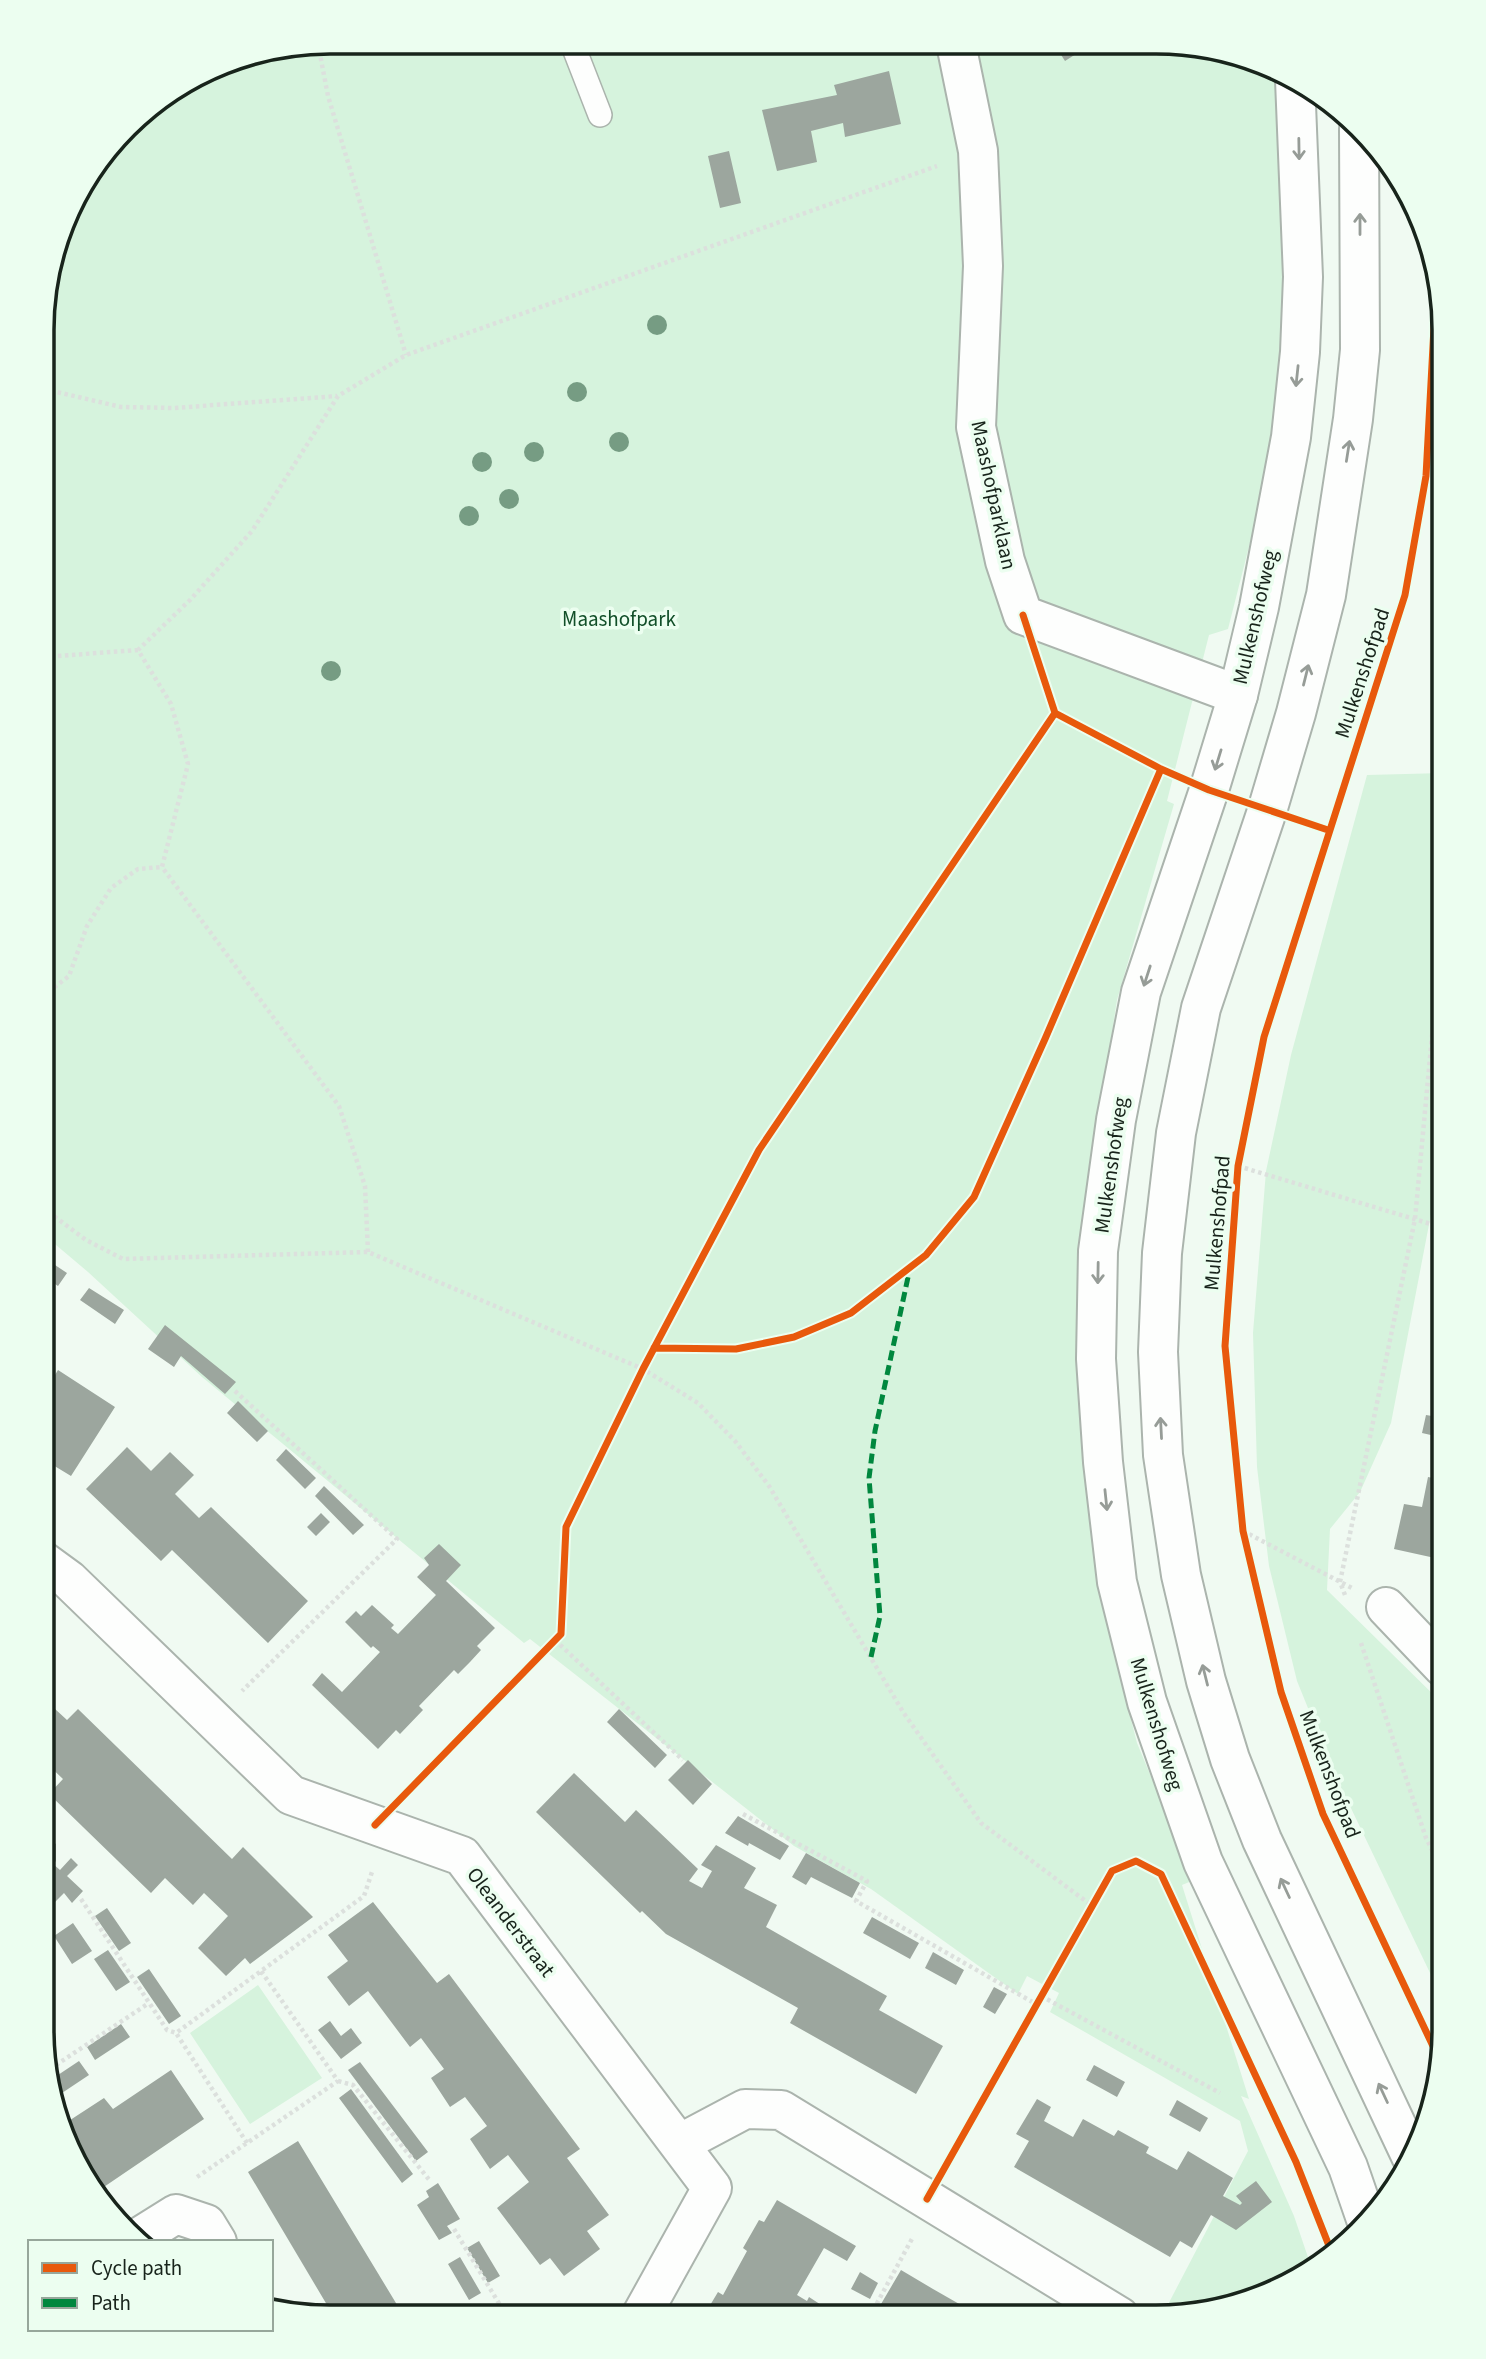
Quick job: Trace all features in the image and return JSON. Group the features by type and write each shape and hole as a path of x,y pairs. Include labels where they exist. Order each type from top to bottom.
{"street":[{"name":"Maashofparklaan","path":"958,54 978,151 983,266 976,428 1005,561 1023,615 1238,695 1296,713"},
{"name":"Mulkenshofweg","path":"1295,92 1303,277 1300,352 1291,437 1276,521 1238,695 1141,992 1116,1120 1098,1251 1096,1359 1103,1462 1117,1583 1147,1702 1203,1862 1348,2167 1363,2211"},
{"path":"1359,144 1359,364 1326,595 1296,713 1201,1008 1176,1133 1162,1253 1158,1352 1163,1455 1181,1575 1206,1681 1230,1759 1262,1840 1406,2145"},
{"name":"Oleanderstraat","path":"54,1569 69,1580 290,1795 461,1856 712,2188 647,2305"},
{"path":"1386,1606 1432,1654"},
{"path":"679,2144 745,2109 781,2110 1099,2305"},
{"path":"145,2233 176,2214 206,2224 216,2240"}],"lane":[{"path":"576,54 600,115"}],"path":[{"path":"320,55 328,96 406,355"},
{"path":"54,656 138,650 190,600 251,531 338,396 406,355 978,151"},
{"path":"54,391 121,407 174,408 338,396"},
{"path":"1424,489 1427,463"},
{"path":"1426,476 1432,476"},
{"path":"138,650 172,704 188,764 162,867"},
{"path":"54,988 69,976 88,926 111,888 138,869 162,867"},
{"path":"162,867 339,1106 365,1186 368,1252"},
{"path":"1349,1607 1340,1582 1415,1219 1432,1036"},
{"path":"1238,1166 1432,1224"},
{"path":"54,1216 86,1240 123,1259 368,1252 643,1369 698,1403 735,1441 769,1486 903,1712 981,1823 1091,1905"},
{"path":"637,1381 649,1359"},
{"path":"213,1720 397,1539 236,1391"},
{"path":"1242,1518 1246,1545"},
{"path":"1243,1531 1386,1606"},
{"path":"1357,1633 1432,1850"},
{"path":"545,1650 558,1637 683,1759"},
{"path":"743,1814 867,1881 856,1901 1036,2004"},
{"path":"176,2033 364,1896 386,1829"},
{"path":"1085,1917 1098,1894"},
{"path":"81,1899 167,2030 176,2033 247,2143"},
{"path":"261,1970 338,2081 353,2085 431,2182"},
{"path":"1030,2015 1047,1984"},
{"path":"1041,1996 1220,2093"},
{"path":"57,2064 149,2003"},
{"path":"176,2214 197,2177 338,2081"},
{"path":"876,2305 932,2202"},
{"path":"454,2229 500,2305"}],"green space":[{"name":"Maashofpark","path":"330,54 1156,54 1228,64 1262,75 1283,86 1292,287 1268,472 1228,629 1209,635 1167,801 1174,804 1117,1000 1098,1123 1082,1410 1085,1482 1100,1598 1137,1743 1194,1880 1182,1885 1249,2099 1241,2096 1294,2216 1308,2258 1262,2284 1245,2290 1210,2299 1168,2304 1248,2151 1240,2121 1050,2012 1059,1993 1027,1976 1018,1994 871,1889 794,1846 530,1639 524,1643 202,1377 54,1243 54,330 60,276 75,224 91,192 111,162 135,135 162,111 192,91 224,75 276,60"},
{"path":"1432,773 1432,1209 1391,1423 1360,1492 1330,1529 1327,1590 1432,1693 1432,1977 1336,1777 1297,1681 1269,1566 1257,1467 1253,1333 1266,1171 1291,1055 1367,775"},
{"path":"258,1985 322,2078 250,2124 190,2033"}],"building":[{"path":"1060,54 1076,54 1065,61"},
{"path":"889,71 901,124 845,137 843,123 811,131 817,162 777,171 762,110 837,95 834,85"},
{"path":"729,151 741,203 720,208 708,156"},
{"path":"54,1264 67,1273 58,1286 54,1283"},
{"path":"89,1288 124,1310 115,1324 80,1300"},
{"path":"165,1325 236,1382 225,1394 181,1356 174,1367 148,1349"},
{"path":"58,1370 115,1407 71,1476 54,1466 54,1377"},
{"path":"238,1401 268,1431 257,1442 227,1413"},
{"path":"1426,1415 1432,1416 1432,1435 1422,1433"},
{"path":"127,1447 151,1471 170,1452 194,1475 175,1494 199,1518 211,1507 308,1601 268,1643 172,1550 161,1561 86,1489"},
{"path":"286,1449 316,1478 305,1489 276,1460"},
{"path":"1428,1477 1432,1478 1432,1557 1394,1549 1404,1504 1422,1507"},
{"path":"324,1486 364,1525 353,1535 315,1496"},
{"path":"321,1513 330,1522 316,1536 307,1527"},
{"path":"439,1544 461,1565 446,1581 495,1628 477,1646 481,1650 470,1662 458,1674 454,1670 419,1706 423,1710 400,1734 396,1730 378,1749 312,1685 322,1673 342,1692 380,1652 373,1646 371,1648 345,1622 356,1611 361,1616 372,1605 394,1625 391,1628 398,1634 436,1595 417,1577 429,1565 424,1558"},
{"path":"54,1708 67,1720 78,1709 232,1859 243,1847 313,1917 250,1964 245,1958 226,1976 198,1948 228,1916 204,1893 193,1905 165,1878 151,1893 54,1799 54,1789 63,1779 54,1770"},
{"path":"619,1709 667,1755 655,1768 607,1722"},
{"path":"688,1760 712,1784 693,1805 668,1780"},
{"path":"574,1773 625,1822 636,1810 698,1869 689,1881 702,1888 712,1871 701,1865 716,1845 756,1868 744,1888 777,1905 766,1927 887,1996 879,2010 943,2046 916,2094 790,2023 798,2008 666,1934 642,1911 640,1913 536,1812"},
{"path":"738,1816 789,1846 780,1860 725,1833"},
{"path":"54,1843 56,1844 54,1863"},
{"path":"806,1853 860,1883 852,1898 811,1877 806,1885 792,1877"},
{"path":"71,1858 78,1865 67,1876 83,1891 72,1903 64,1893 54,1903 54,1865 60,1870"},
{"path":"373,1902 437,1983 449,1974 580,2149 567,2158 609,2215 587,2231 600,2249 564,2276 550,2258 540,2265 497,2208 529,2182 508,2155 490,2169 470,2139 487,2126 465,2097 450,2107 431,2078 444,2069 421,2038 410,2047 368,1991 349,2006 327,1977 348,1961 328,1935"},
{"path":"107,1908 131,1943 119,1951 95,1916"},
{"path":"872,1917 919,1943 910,1959 863,1933"},
{"path":"73,1923 92,1951 72,1964 54,1936"},
{"path":"108,1950 130,1982 116,1991 94,1959"},
{"path":"933,1952 964,1970 956,1985 925,1968"},
{"path":"149,1969 181,2016 169,2024 137,1977"},
{"path":"994,1987 1007,1994 995,2014 983,2007"},
{"path":"330,2021 341,2036 351,2028 362,2043 341,2059 318,2030"},
{"path":"121,2024 130,2037 95,2060 87,2047"},
{"path":"79,2061 89,2075 62,2093 59,2075"},
{"path":"360,2062 428,2152 416,2161 348,2070"},
{"path":"1094,2065 1125,2082 1117,2097 1086,2080"},
{"path":"171,2070 204,2119 104,2187 91,2167 70,2120 104,2098 113,2109"},
{"path":"351,2089 413,2174 402,2183 339,2098"},
{"path":"1037,2099 1051,2107 1044,2121 1073,2137 1083,2119 1114,2136 1118,2130 1149,2147 1146,2153 1177,2170 1188,2151 1233,2178 1223,2196 1240,2205 1242,2203 1236,2196 1256,2181 1272,2202 1236,2230 1211,2215 1192,2248 1180,2241 1170,2257 1014,2167 1029,2141 1016,2134"},
{"path":"1177,2100 1208,2118 1200,2132 1169,2115"},
{"path":"298,2141 397,2305 327,2305 248,2172"},
{"path":"438,2183 460,2219 447,2226 452,2233 439,2240 417,2205 429,2197 426,2191"},
{"path":"777,2200 856,2246 847,2261 824,2248 797,2295 807,2301 809,2297 821,2305 710,2305 718,2292 723,2295 747,2251 743,2248 759,2220 764,2222"},
{"path":"479,2241 500,2276 488,2283 467,2248"},
{"path":"460,2257 481,2293 469,2300 448,2264"},
{"path":"901,2270 961,2305 880,2305"},
{"path":"860,2272 878,2283 870,2299 851,2289"}],"marked path":[{"path":"871,1657 880,1616 869,1478 875,1431 910,1268"}],"cycle path":[{"name":"Mulkenshofpad","path":"1431,2042 1323,1814 1281,1692 1243,1531 1225,1346 1238,1166 1264,1037 1405,595 1426,476 1432,364"},
{"path":"1023,615 1055,713"},
{"path":"375,1825 561,1634 566,1527 643,1369 759,1150 1055,713 1161,769 1209,790 1328,830"},
{"path":"654,1348 736,1349 794,1337 851,1313 926,1255 974,1197 1161,769"},
{"path":"927,2199 1112,1871 1136,1861 1161,1874 1296,2162 1328,2244"}]}
